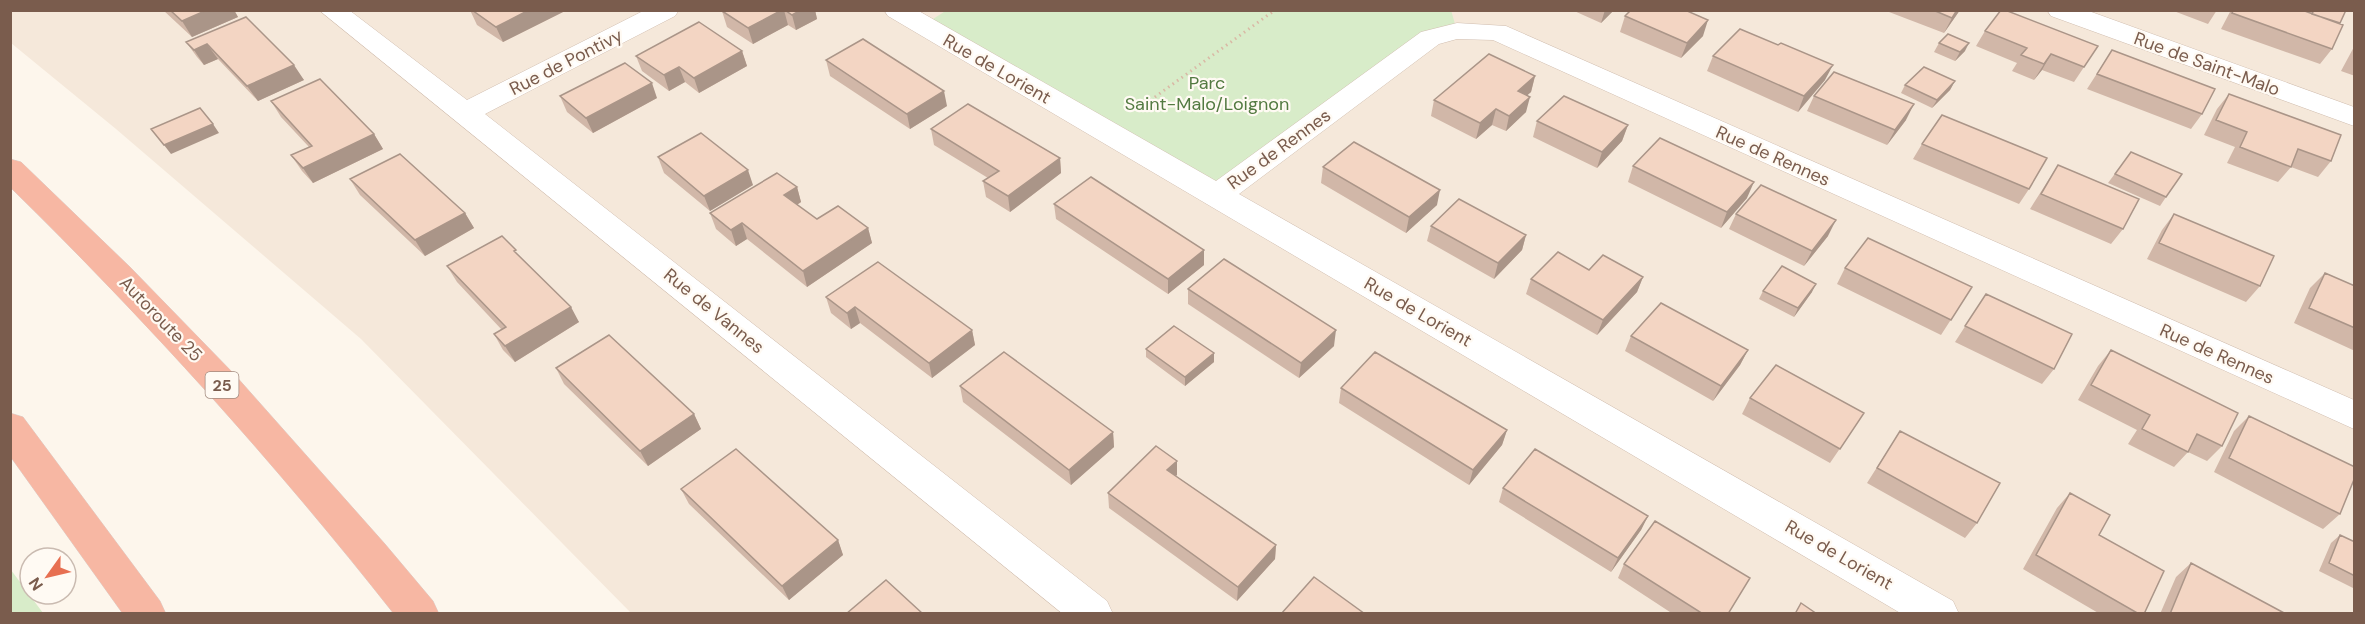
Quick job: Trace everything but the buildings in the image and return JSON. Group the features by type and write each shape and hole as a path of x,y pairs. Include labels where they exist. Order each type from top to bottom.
{"highway":[{"name":"Autoroute 25","path":"10,169 87,243 194,353 345,522 419,614"},
{"path":"10,427 146,614"}],"street":[{"name":"Rue de Vannes","path":"332,10 465,112 1093,614"},
{"name":"Rue de Pontivy","path":"465,112 666,10"},
{"name":"Rue de Lorient","path":"897,10 1939,614"},
{"name":"Rue de Saint-Malo","path":"2060,10 2355,117"},
{"name":"Rue de Rennes","path":"1216,196 1430,38 1457,31 1497,33 2355,415"}],"path":[{"path":"1106,132 1275,10"}],"shaded area":[{"path":"10,11 2354,11 2354,613 631,613 361,339 116,129 11,43"}],"green space":[{"name":"Parc Saint-Malo/Loignon","path":"947,10 1451,10 1457,31 1216,196 922,26"},
{"path":"10,570 18,579 18,606 38,606 43,613 11,613"}]}
